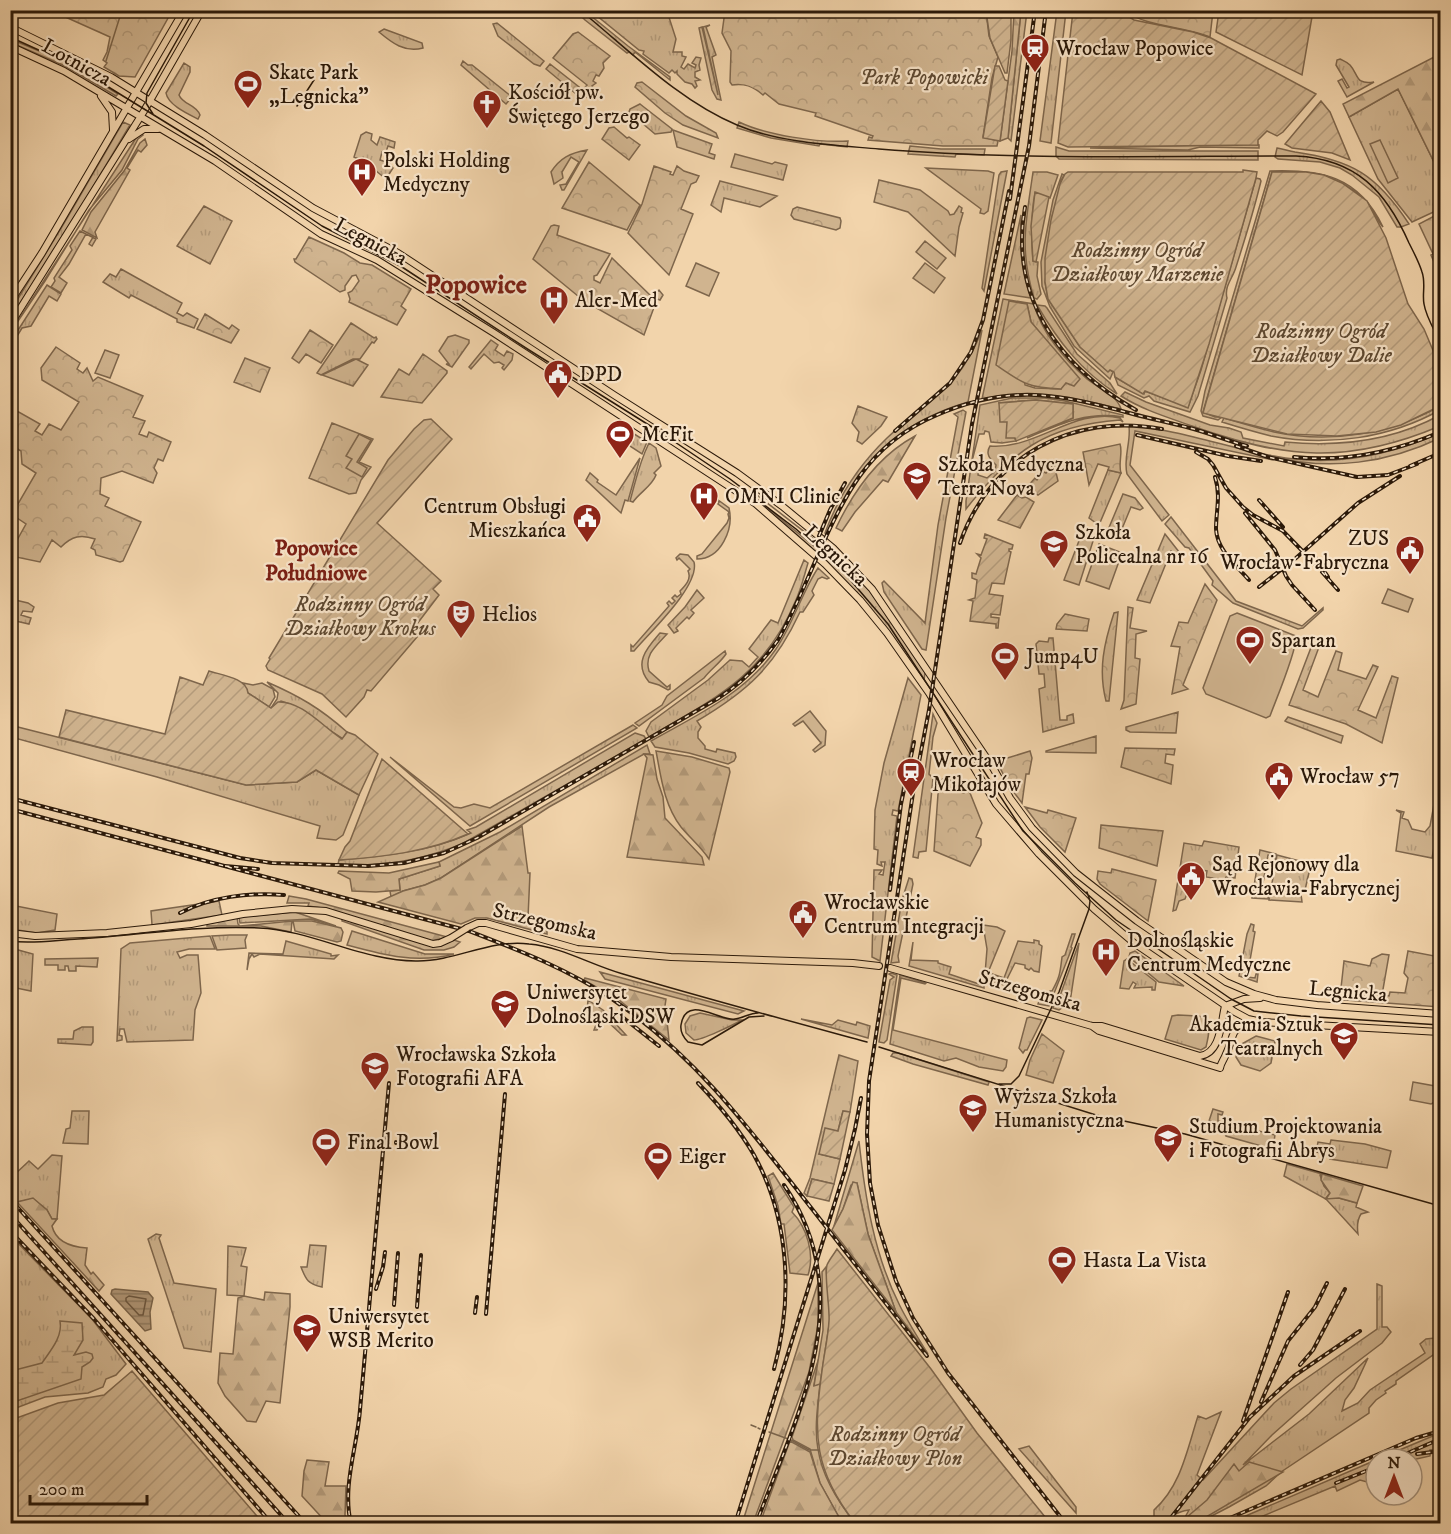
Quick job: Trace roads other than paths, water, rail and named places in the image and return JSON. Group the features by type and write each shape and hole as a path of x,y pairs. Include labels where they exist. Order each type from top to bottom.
{"main road":[{"path":"10,302 128,109 184,10"},
{"path":"10,325 141,117 202,10"},
{"name":"Lotnicza","path":"10,27 98,69 150,100"},
{"name":"Lotnicza","path":"10,46 64,71 141,117"},
{"path":"96,91 112,112 113,134"},
{"name":"Legnicka","path":"150,100 308,205 407,259 737,473 782,506 832,548 872,589 1032,828 1096,890 1137,921 1230,984 1266,998 1317,1005 1440,1014"},
{"name":"Legnicka","path":"141,117 225,168 321,234 377,260 494,333 760,507 825,564 860,600 929,693 996,804 1039,854 1113,927 1225,1006 1253,1020 1275,1024 1440,1032"},
{"path":"124,143 144,129 162,129"},
{"name":"Strzegomska","path":"10,934 35,936 107,933 183,925 243,914 292,909 326,911 433,944 451,938 478,923 488,923 577,949 671,957 853,963 879,966"},
{"name":"Strzegomska","path":"890,968 1092,1026 1102,1026 1200,1056 1209,1054 1216,1044 1225,1006"},
{"path":"1225,1006 1246,999 1266,998"},
{"name":"Strzegomska","path":"1092,1026 1099,1031 1220,1065 1226,1055 1232,1033 1241,1025 1253,1020"}],"water":[{"path":"115,1289 148,1292 153,1298 150,1312 151,1329 145,1331 111,1294"}],"waterway":[{"path":"106,61 122,10"},
{"path":"751,1425 756,1427"},
{"path":"769,1432 809,1450 819,1450"}],"tram line":[{"path":"153,114 146,103 147,93 194,10"},
{"path":"580,10 655,74 695,103 737,125 771,136 844,146 983,155 1296,156 1317,158 1336,164 1352,171 1379,193 1400,224 1421,268 1424,280 1425,309 1440,342"},
{"path":"10,37 76,67 204,146 322,226 402,267 660,432 730,479 796,529 841,569 888,624 1023,831 1116,920 1231,999 1254,1011 1440,1025"},
{"path":"297,106 314,80"},
{"path":"999,1084 1011,1084 1019,1076 1059,992 1089,909 1090,901 1087,892"},
{"path":"10,941 44,942 214,928 259,928 299,934 378,957 418,961 446,958 487,947 515,943 529,944 565,952 653,983 867,1042"},
{"path":"758,1013 729,1019 704,1011 689,1011 684,1016 681,1032 688,1042 702,1045 749,1017 764,1016"},
{"path":"879,1047 1096,1115 1185,1134 1440,1206"}],"railway":[{"path":"1010,199 1035,10"},
{"path":"1046,10 1029,146 972,424 929,710 913,793 869,1081 867,1134 870,1183 878,1225 896,1281 913,1318 948,1373 1066,1524"},
{"path":"895,431 950,383 971,352 983,320 1009,191"},
{"path":"1025,207 1022,240 1025,271 1033,299 1046,326 1063,351 1084,373 1108,393 1136,410"},
{"path":"10,798 240,858 272,863 368,866 404,863 444,853 477,838 717,699 743,680 778,640 799,599 826,536 859,477 884,449 904,433 926,420 964,405 988,399 1012,395 1035,395 1082,401 1190,428 1247,446"},
{"path":"960,543 974,512 992,486 1014,464 1039,447 1067,435 1097,427 1129,425 1162,429"},
{"path":"1294,457 1332,458 1369,454 1405,445 1440,432"},
{"path":"1137,435 1228,456 1261,461"},
{"path":"1236,446 1268,457 1357,477 1388,475 1417,464"},
{"path":"1196,452 1208,459 1226,488 1243,507 1283,531 1317,566"},
{"path":"1410,466 1440,453"},
{"path":"1259,587 1296,558 1358,503 1400,476"},
{"path":"1215,477 1218,497 1217,537 1228,557 1249,580"},
{"path":"819,536 845,483"},
{"path":"1259,500 1283,527"},
{"path":"1245,513 1275,550 1292,585 1315,610"},
{"path":"1315,557 1328,577"},
{"path":"1322,572 1338,590"},
{"path":"890,890 901,804 914,742"},
{"path":"10,809 469,931 542,961 595,988 666,1041 713,1088 756,1138 927,1356"},
{"path":"225,866 258,869"},
{"path":"180,913 217,899 258,894 284,895"},
{"path":"621,1016 659,1046"},
{"path":"351,1524 349,1481 360,1410 389,1083"},
{"path":"698,1083 748,1145 766,1180 775,1206 785,1260 786,1288 784,1315 774,1369"},
{"path":"486,1314 505,1094"},
{"path":"735,1524 845,1170 861,1098"},
{"path":"756,1524 804,1397 815,1354 820,1312 818,1269 807,1227 784,1185"},
{"path":"10,1199 306,1524"},
{"path":"10,1214 289,1524"},
{"path":"10,1231 94,1319 272,1524"},
{"path":"376,1289 385,1252"},
{"path":"394,1305 398,1253"},
{"path":"417,1307 421,1255"},
{"path":"1261,1402 1288,1341 1315,1307 1327,1283"},
{"path":"1300,1365 1313,1350 1345,1289"},
{"path":"1243,1421 1288,1292"},
{"path":"475,1313 477,1297"},
{"path":"1166,1524 1250,1417 1294,1376 1360,1331"},
{"path":"1216,1524 1416,1438 1440,1431"},
{"path":"1422,1447 1440,1439"},
{"path":"1424,1453 1440,1451"},
{"path":"1336,1483 1364,1472"}],"place":[{"name":"Wrocław Popowice","path":"1035,74"},
{"name":"Skate Park „Legnicka”","path":"248,110"},
{"name":"Kościół pw. Świętego Jerzego","path":"487,130"},
{"name":"Polski Holding Medyczny","path":"362,198"},
{"name":"Aler-Med","path":"554,326"},
{"name":"DPD","path":"558,400"},
{"name":"McFit","path":"620,460"},
{"name":"Szkoła Medyczna Terra Nova","path":"917,502"},
{"name":"OMNI Clinic","path":"704,522"},
{"name":"Centrum Obsługi Mieszkańca","path":"587,544"},
{"name":"Szkoła Policealna nr 16","path":"1054,570"},
{"name":"ZUS Wrocław-Fabryczna","path":"1410,576"},
{"name":"Helios","path":"461,640"},
{"name":"Spartan","path":"1250,666"},
{"name":"Jump4U","path":"1005,682"},
{"name":"Wrocław Mikołajów","path":"911,798"},
{"name":"Wrocław 57","path":"1279,802"},
{"name":"Sąd Rejonowy dla Wrocławia-Fabrycznej","path":"1191,902"},
{"name":"Wrocławskie Centrum Integracji","path":"803,940"},
{"name":"Dolnośląskie Centrum Medyczne","path":"1106,978"},
{"name":"Uniwersytet Dolnośląski DSW","path":"505,1030"},
{"name":"Akademia Sztuk Teatralnych","path":"1344,1062"},
{"name":"Wrocławska Szkoła Fotografii AFA","path":"375,1092"},
{"name":"Wyższa Szkoła Humanistyczna","path":"973,1134"},
{"name":"Studium Projektowania i Fotografii Abrys","path":"1168,1164"},
{"name":"Final Bowl","path":"326,1168"},
{"name":"Eiger","path":"658,1182"},
{"name":"Hasta La Vista","path":"1062,1286"},
{"name":"Uniwersytet WSB Merito","path":"307,1354"}],"district":[{"name":"Popowice","path":"476,284"},
{"name":"Popowice Południowe","path":"316,560"}],"park label":[{"name":"Park Popowicki","path":"924,77"},
{"name":"Rodzinny Ogród Działkowy Marzenie","path":"1137,262"},
{"name":"Rodzinny Ogród Działkowy Dalie","path":"1321,343"},
{"name":"Rodzinny Ogród Działkowy Krokus","path":"360,616"},
{"name":"Rodzinny Ogród Działkowy Plon","path":"895,1446"}]}
